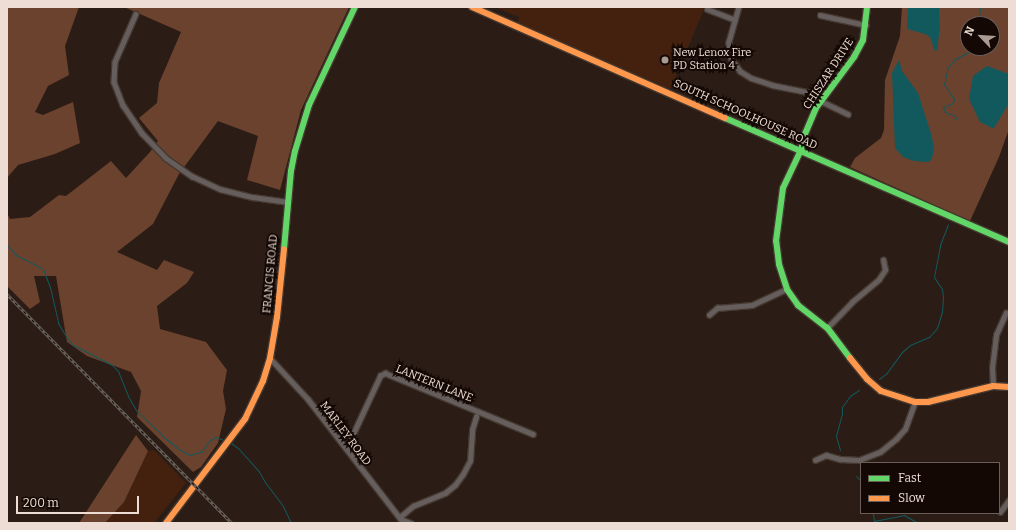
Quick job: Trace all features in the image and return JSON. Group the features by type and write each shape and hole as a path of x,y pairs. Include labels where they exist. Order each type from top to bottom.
{"street":[{"name":"FRANCIS ROAD","path":"166,523 235,433 245,419 258,395 270,358 277,317 291,171 299,133 309,105 355,7"},
{"name":"SOUTH SCHOOLHOUSE ROAD","path":"472,7 1009,242"},
{"path":"739,7 729,43 731,58 740,71 751,78 772,85 812,94 821,101 848,114"},
{"name":"CHISZAR DRIVE","path":"866,7 866,25 863,40 854,57 816,108 805,134 801,150 784,188 778,216 776,241 779,264 787,289 798,305 827,328 867,380 881,391 915,402"},
{"path":"707,9 735,20"},
{"path":"136,14 114,62 114,82 123,105 142,133 166,158 192,176 220,189 253,197 288,202"},
{"path":"820,16 866,25"},
{"path":"827,328 852,302 879,279 885,270 883,260"},
{"path":"709,315 717,308 752,305 787,289"},
{"path":"993,386 992,368 996,335 1006,313 1009,313"},
{"name":"MARLEY ROAD","path":"270,358 304,394 401,519"},
{"name":"LANTERN LANE","path":"346,449 380,376 384,373 533,434"},
{"path":"815,460 826,454 840,459 859,460 880,452 896,440 905,429 915,402 941,400 993,386 1009,387"},
{"path":"412,523 401,519 413,506 444,493 455,485 463,474 470,461 472,430 476,417"},
{"path":"1000,512 1009,500"}],"shaded area":[{"path":"7,7 79,7 65,46 69,75 48,86 35,112 43,115 73,102 80,143 55,154 18,165 7,178"},
{"path":"124,7 349,7 301,110 280,190 247,180 258,136 218,121 179,174 153,224 117,252 157,270 164,260 194,272 187,283 157,306 160,329 206,342 227,370 223,391 226,409 218,443 201,467 193,472 137,417 141,391 131,372 87,356 67,342 56,276 34,276 40,302 30,309 7,286 7,213 10,219 30,217 59,195 66,196 111,161 126,178 158,141 139,118 157,103 159,83 181,32"},
{"path":"495,7 705,7 670,89 517,23 519,17"},
{"path":"902,7 1009,7 1009,129 999,157 970,221 850,167 855,158 881,138 884,130 885,80 900,36"},
{"path":"136,435 148,451 124,502 105,523 79,523"},
{"path":"154,450 186,483 154,523 105,523 124,502 148,451"}],"water":[{"path":"908,7 939,7 940,27 937,50 935,51 930,37 907,29"},
{"path":"899,60 902,71 918,93 932,137 934,151 931,160 928,162 914,161 903,157 895,148 892,73"},
{"path":"987,66 1009,74 1009,103 994,128 980,122 969,99 973,76"}],"waterway":[{"path":"979,16 980,7"},
{"path":"956,119 955,116 945,112 943,107 953,103 954,99 944,84 948,67 955,59 961,56"},
{"path":"879,379 886,374 902,352 910,345 929,337 937,328 942,312 943,297 942,289 934,277 940,245 948,224"},
{"path":"7,245 16,255 43,269 50,287 58,323 67,338 73,345 112,365 118,371 129,398 136,410 166,439 180,450 190,455 202,451 210,440 216,437 226,441"},
{"path":"840,450 836,436 842,414 842,407 850,396 859,390"},
{"path":"231,443 238,448 258,470 283,506 291,523"},
{"path":"856,476 860,480"},
{"path":"873,514 874,521 904,515 918,523"}],"railway":[{"path":"7,294 232,523"}],"traffic: fast":[{"path":"284,249 291,171 295,151 309,105 355,7"},
{"path":"850,358 827,328 798,305 787,289 779,264 776,241 783,188 801,150 805,134 816,108 854,57 863,40 867,7"},
{"path":"725,118 1009,242"}],"traffic: slow":[{"path":"472,7 725,118"},
{"path":"166,523 245,419 263,381 270,358 277,317 284,249"},
{"path":"850,358 867,379 881,391 915,402 928,402 993,386 1009,387"}],"place":[{"name":"New Lenox Fire PD Station 4","path":"665,60"}]}
